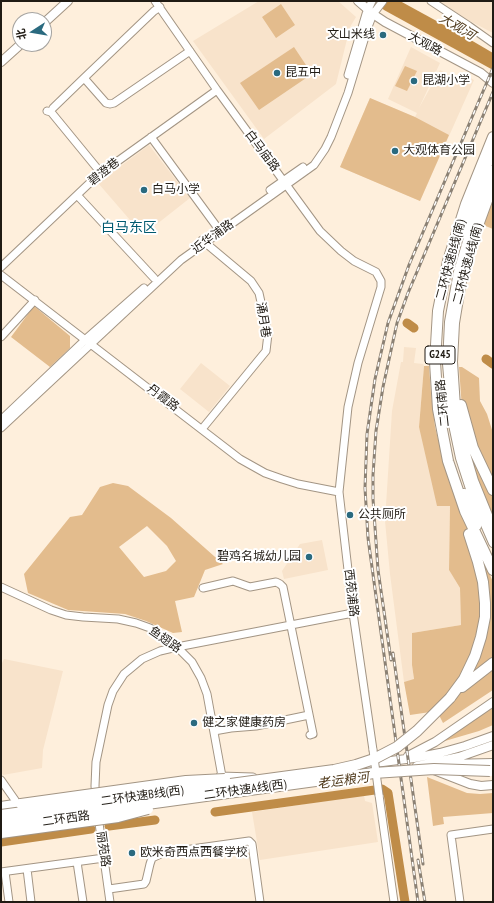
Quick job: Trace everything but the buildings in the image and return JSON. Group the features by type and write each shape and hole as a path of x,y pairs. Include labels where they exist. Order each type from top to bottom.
{"highway":[{"name":"二环快速B线(南)","path":"493,137 456,234 446,269 439,302 436,331 435,373 438,409 444,448 465,512 493,570"},
{"name":"二环快速A线(南)","path":"493,184 467,257 460,289 455,314 452,373 459,431 473,481 493,530"},
{"path":"455,314 456,364 462,410 473,448 493,490"},
{"path":"444,448 455,496 480,568 485,603 484,624 477,650 464,679 450,698"},
{"path":"450,698 493,663"},
{"name":"二环快速B线(西)","path":"1,815 346,768 383,755 397,747 414,734 450,698"},
{"name":"二环快速A线(西)","path":"1,824 222,796 386,772 434,769 492,769"},
{"path":"1,807 18,802 191,781 269,778"},
{"path":"1,833 118,817 174,802 222,796"}],"main road":[{"path":"49,12 61,1"},
{"path":"52,16 68,1"},
{"name":"大观路","path":"358,1 371,12 408,35 480,73 493,83"},
{"path":"1,56 12,46"},
{"path":"1,62 12,52"},
{"name":"二环南路","path":"493,151 468,216 452,266 443,312 440,357 443,408 453,459 470,509 493,559"},
{"name":"二环南路","path":"493,170 471,228 458,272 449,322 447,364 450,407 456,445 472,495 493,543"},
{"path":"388,761 405,757 424,748 493,702"},
{"path":"388,761 440,753 493,736"},
{"path":"415,767 454,758 493,745"},
{"name":"二环西路","path":"1,811 95,794 222,778 253,777 388,761"},
{"path":"415,767 492,769"},
{"path":"415,767 430,769 470,784 481,786 493,785"},
{"name":"二环西路","path":"1,828 98,815 415,767"}],"street":[{"name":"白马庙路","path":"155,1 217,90 320,231 354,261 376,272 381,282 381,287"},
{"path":"371,12 372,1"},
{"path":"431,1 493,43"},
{"path":"371,12 381,4"},
{"path":"101,173 50,110 160,7"},
{"name":"近华浦路","path":"1,420 88,341 217,228 314,164 325,149 348,93 371,12"},
{"path":"84,78 106,103 114,103 190,51"},
{"name":"碧澄巷","path":"1,267 101,173 217,90"},
{"path":"151,137 217,228"},
{"name":"近华浦路","path":"1,428 88,341 178,257 285,182"},
{"path":"77,195 154,278"},
{"name":"涌月巷","path":"202,241 252,281 259,293 268,334 266,351 202,429"},
{"name":"丹霞路","path":"1,275 240,459 265,473 298,484 339,492"},
{"name":"西苑浦路","path":"381,287 358,363 350,399 339,492 353,613 394,902"},
{"path":"1,338 35,300"},
{"path":"204,588 233,581 250,587 276,582 283,587 310,715 313,734 310,735"},
{"name":"鱼翅路","path":"1,587 51,610 66,615 118,619 136,623 150,628 177,647 192,662 201,678 207,694 222,778 222,796"},
{"name":"丽苑路","path":"110,902 95,794 96,762 108,705 113,691 124,674 142,659 160,651 353,613"},
{"path":"214,731 256,726 310,715"},
{"path":"1,780 18,802"},
{"path":"1,802 18,802 95,794"},
{"path":"460,902 451,835 493,829"},
{"path":"109,890 144,884 152,858 163,853 248,841 252,844 260,902"},
{"path":"9,902 3,872 104,858"},
{"path":"78,862 83,902"},
{"path":"27,869 31,902"}],"shaded area":[{"name":"昆五中","path":"259,1 338,1 356,17 350,27 336,84 264,139 193,41"},
{"path":"373,1 400,1 464,36 493,53 493,70 384,10"},
{"path":"439,1 493,1 493,33 468,20"},
{"path":"281,4 295,25 276,38 262,17"},
{"path":"294,47 312,74 259,110 240,83"},
{"name":"大观体育公园","path":"411,47 440,63 419,108 440,70 461,81 465,75 474,80 420,201 340,167 370,98 415,117 417,113 388,99"},
{"path":"405,66 417,71 407,91 395,86"},
{"name":"大观体育公园","path":"370,98 415,117 449,135 420,201 340,167"},
{"name":"白马小学","path":"149,145 190,198 143,235 98,183"},
{"path":"493,201 493,229 483,225"},
{"path":"34,306 70,336 70,348 50,367 11,337"},
{"path":"404,347 416,348 414,363 423,364 424,366 419,427 450,506 449,570 460,588 461,625 412,633 412,665 414,680 404,682 390,574 385,521 392,411 401,362 403,362"},
{"path":"201,363 230,386 209,412 180,389"},
{"path":"424,366 429,366 435,427 443,458 457,499 493,582 493,690 443,723 437,711 410,715 404,682 414,679 412,665 412,633 461,625 460,588 449,570 450,506 437,506 419,427"},
{"path":"459,367 462,367 479,378 480,401 487,414 493,433 493,519 481,491 464,437"},
{"path":"113,483 128,486 171,518 223,564 205,570 194,597 175,601 182,632 173,633 146,621 125,614 68,610 28,593 24,574 70,517 82,515 100,487","holes":["147,526 167,546 176,561 166,571 144,577 119,547"]},
{"name":"碧鸡名城幼儿园","path":"322,540 328,570 284,579 282,571 300,544"},
{"path":"4,659 63,671 43,750 42,768 3,775 1,772 1,665"},
{"path":"493,707 493,725 479,731 438,743"},
{"path":"427,777 467,793 493,793 493,813 443,817 444,824 433,826"},
{"path":"364,795 365,801 372,803 378,842 260,860 252,812"}],"waterway":[{"path":"407,323 414,328"},
{"path":"486,359 493,364"},
{"name":"老运粮河","path":"215,812 382,789 388,793 405,902"},
{"name":"老运粮河","path":"109,826 155,820"},
{"name":"老运粮河","path":"1,842 91,829"}],"railway":[{"path":"418,902 368,538 365,488 367,434 375,379 388,323 409,265 493,68"},
{"path":"391,660 378,570 373,499 376,431 383,387 397,323 408,293 493,92"},
{"path":"393,653 423,864"},
{"path":"418,860 425,902"}],"place":[{"name":"文山米线","path":"383,35"},
{"name":"昆五中","path":"277,73"},
{"name":"昆湖小学","path":"414,81"},
{"name":"大观体育公园","path":"395,151"},
{"name":"白马小学","path":"144,190"},
{"name":"公共厕所","path":"350,515"},
{"name":"碧鸡名城幼儿园","path":"309,557"},
{"name":"健之家健康药房","path":"194,723"},
{"name":"欧米奇西点西餐学校","path":"132,853"}],"district":[{"name":"白马东区","path":"129,228"}],"water label":[{"name":"大观河","path":"457,27"}]}
